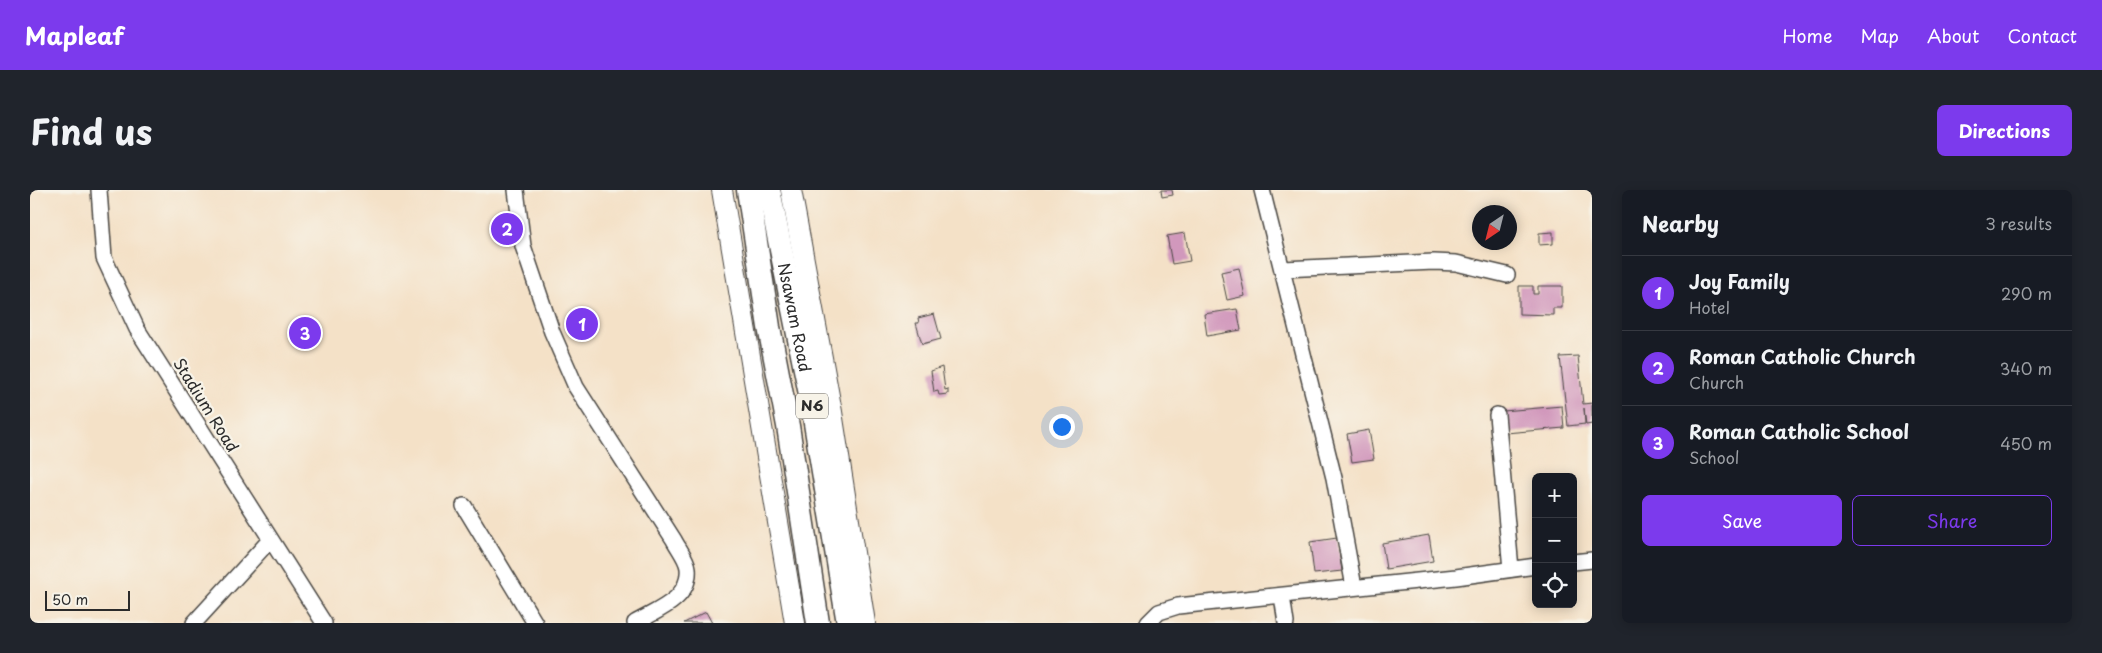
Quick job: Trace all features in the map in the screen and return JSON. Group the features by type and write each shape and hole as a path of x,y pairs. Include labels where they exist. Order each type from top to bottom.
{"highway":[{"name":"Nsawam Road","path":"748,190 769,327 788,426 818,623"},
{"name":"Nsawam Road","path":"769,190 811,398 848,623"}],"main road":[{"path":"722,190 756,380 795,623"},
{"path":"791,190 832,412 865,623"}],"street":[{"name":"Stadium Road","path":"99,190 104,258 137,329 324,623"},
{"path":"516,190 523,246 552,332 572,378 674,540 688,567 686,587 674,601 634,623"},
{"path":"1262,190 1334,478 1354,587"},
{"path":"1283,269 1434,262 1456,263 1507,275"},
{"path":"1497,415 1511,569"},
{"path":"464,506 535,623"},
{"path":"194,623 270,540"},
{"path":"1577,562 1592,560"},
{"path":"1148,623 1160,612 1178,606 1456,577 1532,566"},
{"path":"1282,596 1286,623"}],"building":[{"path":"1161,190 1172,190 1173,195 1162,197"},
{"path":"1553,232 1553,244 1539,245 1539,233"},
{"path":"1185,233 1190,261 1172,264 1167,236"},
{"path":"1239,268 1245,296 1227,300 1221,272"},
{"path":"1519,286 1533,286 1533,294 1538,294 1538,286 1562,286 1562,308 1553,308 1553,315 1519,314"},
{"path":"1237,309 1241,330 1207,336 1204,314"},
{"path":"934,314 941,339 922,344 916,323 919,323 918,318"},
{"path":"1578,356 1583,404 1592,403 1592,424 1586,425 1584,408 1585,424 1568,426 1560,357"},
{"path":"942,367 945,390 948,389 948,394 939,395 938,391 934,392 931,371"},
{"path":"1562,406 1564,428 1505,433 1503,411"},
{"path":"1369,430 1374,459 1352,462 1347,434"},
{"path":"1429,535 1433,561 1386,569 1382,543"},
{"path":"1337,538 1342,571 1314,574 1310,542"},
{"path":"706,612 712,623 684,623"}],"place":[{"name":"Roman Catholic Church","path":"507,229"},
{"name":"Joy Family","path":"582,324"},
{"name":"Roman Catholic School","path":"305,333"}]}
